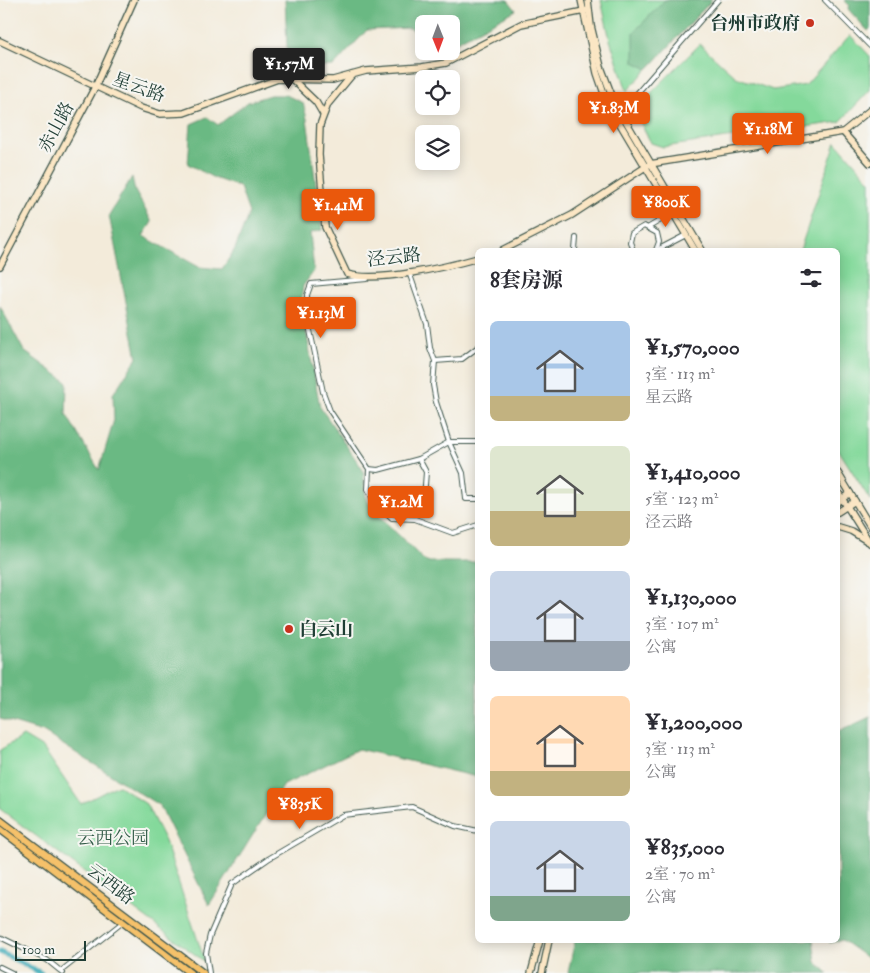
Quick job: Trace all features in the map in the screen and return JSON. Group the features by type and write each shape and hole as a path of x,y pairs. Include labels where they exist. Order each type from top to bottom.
{"main road":[{"name":"云西路","path":"0,820 203,973"},
{"name":"云西路","path":"0,829 190,973"}],"street":[{"name":"赤山路","path":"0,266 95,87 134,0"},
{"path":"581,0 602,67 620,112 673,213 694,248"},
{"path":"588,0 586,11 597,73 607,102 701,248"},
{"path":"620,112 718,0"},
{"path":"825,0 870,46"},
{"name":"星云路","path":"0,41 95,87 160,114 184,114 278,79 333,80 366,71 422,67 446,63 521,24 586,11"},
{"name":"泾云路","path":"352,75 334,95 322,114 319,155 322,210 325,227 347,274 356,276 409,274 475,259"},
{"path":"292,79 316,102 322,114"},
{"path":"507,248 572,215 648,165 843,132 870,110"},
{"path":"843,132 870,164"},
{"path":"632,248 630,242 632,233 640,227 649,227 673,213"},
{"path":"649,227 659,238 656,248"},
{"path":"660,248 686,235"},
{"path":"575,248 576,238"},
{"path":"475,498 466,498 463,473 449,442 436,402 433,385 435,361 430,348 427,324 409,274 312,284 307,295 308,316 314,355 330,412 369,469 368,489 374,501 392,518 415,519 452,532 475,526"},
{"path":"435,361 462,359 475,349"},
{"path":"369,469 378,470 419,459 449,442 475,442"},
{"path":"419,459 426,472 424,498"},
{"path":"840,476 870,526"},
{"path":"850,493 840,501 846,506 870,543"},
{"path":"840,510 855,501"},
{"path":"840,528 851,531 870,543"},
{"path":"209,973 206,953 210,936 232,884 268,859 343,816 412,807 455,826 475,829"},
{"path":"0,937 47,960 62,972 123,922"},
{"path":"531,973 539,943"},
{"path":"542,973 548,943"},
{"path":"0,967 12,973"}],"green space":[{"path":"285,0 508,0 516,10 460,40 460,15 415,15 415,32 410,28 367,30 334,66 288,67"},
{"path":"601,0 712,0 627,91 610,40"},
{"path":"665,0 712,0 648,69 634,62 634,32"},
{"path":"844,0 870,0 870,29 868,31 848,9 850,6"},
{"path":"850,35 870,56 870,90 840,122 663,147 651,143 634,110 700,44 736,77 773,90 806,85"},
{"path":"270,95 286,95 303,103 307,119 322,230 310,233 314,271 303,286 301,304 320,407 363,470 366,498 371,508 426,562 475,562 475,777 358,749 284,785 209,905 160,806 43,732 0,719 0,306 24,351 67,382 66,414 99,470 114,420 113,394 137,358 109,215 132,177 135,191 152,222 143,236 199,267 222,269 235,249 249,213 240,187 214,178 188,164 191,124 207,117 218,125 248,102"},
{"path":"836,142 870,181 870,500 840,452 840,248 801,248"},
{"path":"870,717 870,960 842,940 840,940 840,731"},
{"name":"云西公园","path":"23,736 43,748 81,804 118,785 146,804 165,841 205,962 0,809 0,750"},
{"path":"574,943 813,943 816,962 828,973 568,973"}],"waterway":[{"path":"0,952 41,973"}],"place":[{"name":"台州市政府","path":"810,23"},
{"name":"白云山","path":"289,629"}]}
